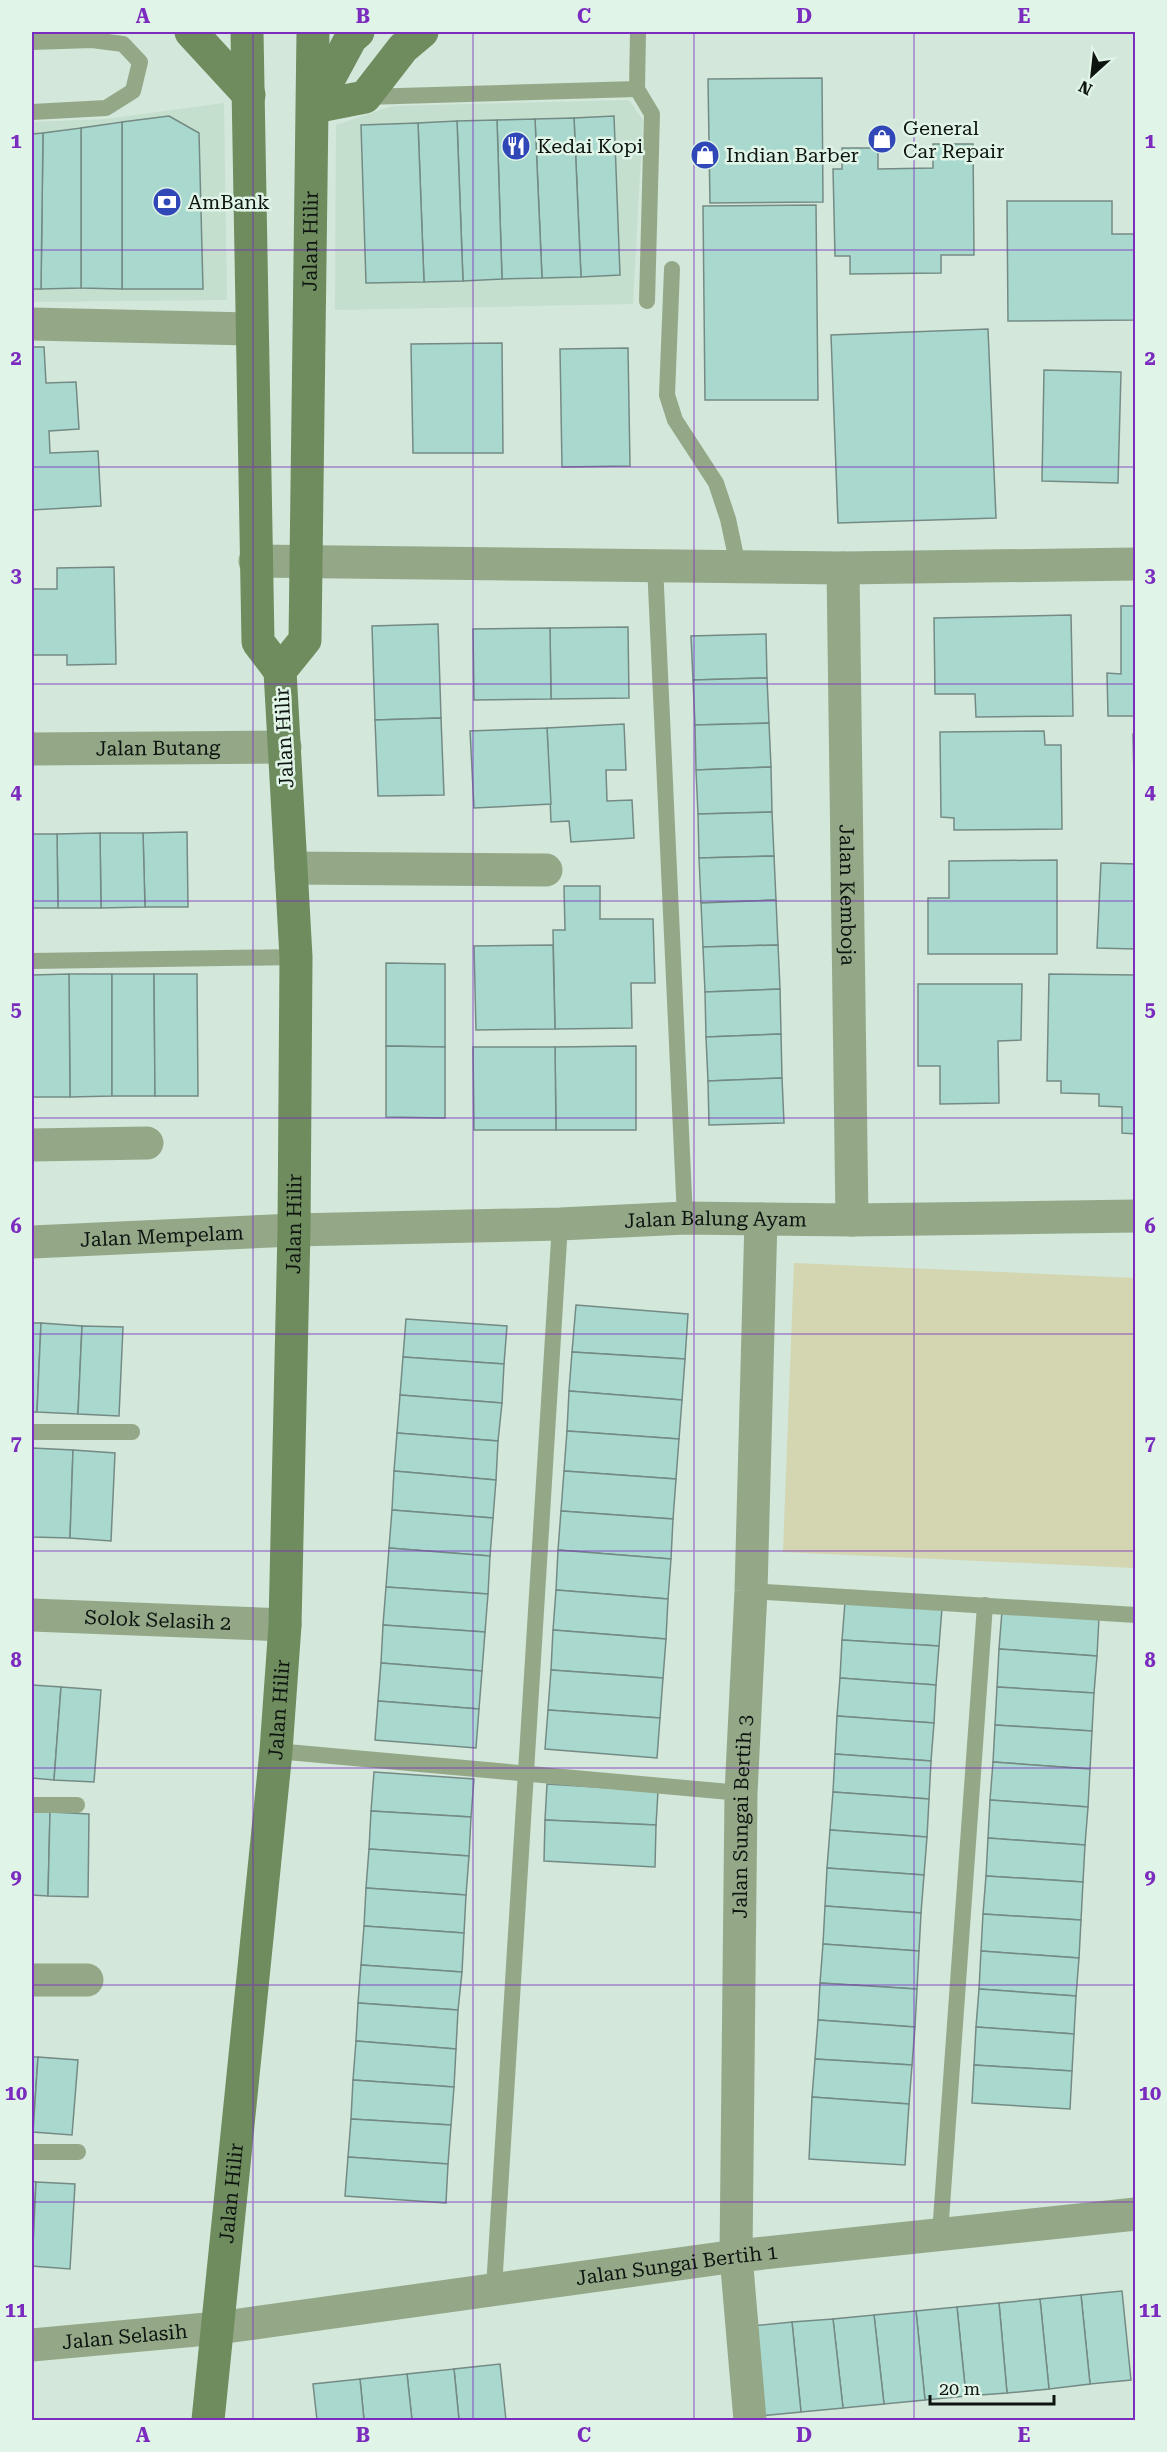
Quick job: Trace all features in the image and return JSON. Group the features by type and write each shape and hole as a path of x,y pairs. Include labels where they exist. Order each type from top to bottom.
{"street":[{"path":"191,32 249,95"},
{"path":"247,32 250,329 258,642 280,671"},
{"name":"Jalan Hilir","path":"208,2421 276,1752 285,1625 294,1230 296,957 280,671 305,640 314,107 313,32"},
{"path":"314,107 351,38 358,32"},
{"path":"314,107 365,97 403,48 422,32"},
{"path":"32,324 250,329"},
{"path":"255,561 843,568 1136,564"},
{"name":"Jalan Kemboja","path":"843,568 852,1220"},
{"name":"Jalan Butang","path":"32,749 285,747"},
{"path":"291,868 546,870"},
{"path":"32,1145 147,1143"},
{"name":"Jalan Balung Ayam","path":"294,1230 560,1224 685,1218 852,1220 1136,1216"},
{"name":"Jalan Sungai Bertih 3","path":"750,2416 736,2256 741,1792 751,1591 762,1219"},
{"name":"Jalan Mempelam","path":"32,1242 294,1230"},
{"name":"Solok Selasih 2","path":"32,1615 285,1625"},
{"path":"32,1980 87,1980"},
{"name":"Jalan Sungai Bertih 1","path":"218,2328 736,2256 1136,2214"},
{"name":"Jalan Selasih","path":"32,2345 218,2328"}],"lane":[{"path":"638,32 637,89 652,114 647,301"},
{"path":"32,42 92,40 123,44 140,62 133,91 106,108 32,112"},
{"path":"365,97 637,89"},
{"path":"672,269 667,395 675,420 716,483 738,566"},
{"path":"655,565 685,1218"},
{"path":"32,961 296,957"},
{"path":"494,2288 560,1224"},
{"path":"32,1432 132,1432"},
{"path":"751,1591 1136,1615"},
{"path":"940,2234 985,1605"},
{"path":"276,1752 741,1792"},
{"path":"32,1805 77,1805"},
{"path":"32,2152 78,2152"}],"shaded area":[{"path":"629,100 643,120 633,304 335,310 336,125 392,106"},
{"path":"224,103 227,300 32,302 32,122 105,119"},
{"path":"794,1263 1135,1278 1135,1568 783,1552"}],"building":[{"path":"822,78 823,202 710,203 708,79"},
{"path":"169,116 199,133 203,289 122,289 122,122"},
{"path":"614,116 620,275 581,277 574,118"},
{"path":"574,118 581,277 542,278 535,119"},
{"path":"535,119 542,278 502,279 497,120"},
{"path":"497,120 502,279 463,281 457,121"},
{"path":"457,121 463,281 424,282 418,123"},
{"path":"122,122 122,289 81,288 81,128"},
{"path":"418,123 424,282 366,283 361,125"},
{"path":"81,128 81,288 41,289 43,133"},
{"path":"43,133 41,289 32,289 32,134"},
{"path":"933,144 973,144 974,255 941,255 941,273 850,274 850,256 835,256 833,169 842,169 842,148 878,148 878,169 933,168"},
{"path":"1007,201 1112,201 1112,234 1136,234 1136,320 1008,321"},
{"path":"816,205 818,400 705,400 703,206"},
{"path":"988,329 996,518 838,523 831,335"},
{"path":"502,343 503,453 413,453 411,344"},
{"path":"32,347 44,347 46,383 76,382 79,429 49,431 50,453 98,451 101,506 32,510"},
{"path":"628,348 630,466 562,467 560,349"},
{"path":"1044,370 1121,372 1118,483 1042,481"},
{"path":"114,567 116,664 67,665 67,655 32,655 32,589 57,589 57,568"},
{"path":"1121,606 1136,606 1136,716 1108,716 1107,673 1121,674"},
{"path":"1071,615 1073,716 976,717 975,694 935,694 934,618"},
{"path":"438,624 441,718 375,720 372,626"},
{"path":"628,627 629,698 551,699 550,628"},
{"path":"550,628 551,699 474,700 473,629"},
{"path":"766,634 767,678 693,680 691,636"},
{"path":"767,678 769,723 695,725 693,680"},
{"path":"441,718 444,795 378,796 375,720"},
{"path":"769,723 771,767 696,770 695,725"},
{"path":"624,724 626,770 606,770 607,801 632,800 634,838 571,842 569,821 551,822 547,728"},
{"path":"547,728 551,804 474,808 470,731"},
{"path":"1044,731 1045,745 1061,745 1062,829 954,830 954,818 941,817 940,732"},
{"path":"1133,734 1136,734 1136,778 1134,778"},
{"path":"771,767 772,812 698,814 696,770"},
{"path":"772,812 774,856 699,858 698,814"},
{"path":"187,832 188,907 145,907 143,833"},
{"path":"100,833 143,833 145,907 101,908"},
{"path":"100,833 101,908 58,908 57,834"},
{"path":"32,834 57,834 58,908 32,908"},
{"path":"774,856 776,900 701,903 699,858"},
{"path":"1057,860 1057,954 928,954 928,898 949,898 949,861"},
{"path":"1101,863 1136,864 1136,949 1097,948"},
{"path":"564,886 600,886 600,919 653,919 655,983 631,983 632,1028 555,1029 553,930 565,930"},
{"path":"776,900 778,945 703,947 701,903"},
{"path":"553,945 555,1029 476,1030 474,946"},
{"path":"778,945 780,989 705,992 703,947"},
{"path":"386,963 445,964 445,1047 386,1046"},
{"path":"69,974 112,974 112,1096 70,1097"},
{"path":"69,974 70,1097 32,1097 32,975"},
{"path":"112,974 154,974 155,1096 112,1096"},
{"path":"154,974 197,974 198,1096 155,1096"},
{"path":"1049,974 1136,975 1136,1134 1122,1133 1122,1107 1099,1106 1099,1094 1061,1093 1061,1081 1047,1081"},
{"path":"918,984 1022,984 1021,1040 998,1041 999,1103 940,1104 940,1066 918,1066"},
{"path":"780,989 781,1034 706,1037 705,992"},
{"path":"781,1034 782,1078 708,1081 706,1037"},
{"path":"386,1046 445,1047 445,1118 386,1117"},
{"path":"636,1046 636,1130 556,1130 555,1047"},
{"path":"473,1047 555,1047 556,1130 474,1130"},
{"path":"782,1078 784,1123 709,1125 708,1081"},
{"path":"576,1305 688,1314 685,1359 572,1352"},
{"path":"406,1319 507,1326 504,1364 403,1357"},
{"path":"32,1323 41,1323 37,1412 32,1412"},
{"path":"41,1323 82,1326 78,1414 37,1412"},
{"path":"82,1326 123,1327 119,1416 78,1414"},
{"path":"572,1352 685,1359 682,1400 569,1391"},
{"path":"403,1357 504,1364 502,1403 400,1395"},
{"path":"569,1391 682,1400 679,1439 567,1431"},
{"path":"400,1395 502,1403 498,1441 397,1433"},
{"path":"567,1431 679,1439 676,1479 564,1471"},
{"path":"397,1433 498,1441 496,1480 394,1471"},
{"path":"32,1448 73,1450 70,1538 32,1537"},
{"path":"73,1450 115,1453 111,1541 70,1538"},
{"path":"394,1471 496,1480 493,1518 392,1510"},
{"path":"564,1471 676,1479 673,1519 561,1511"},
{"path":"392,1510 493,1518 490,1556 389,1548"},
{"path":"561,1511 673,1519 671,1559 558,1550"},
{"path":"389,1548 490,1556 488,1594 386,1587"},
{"path":"558,1550 671,1559 668,1599 556,1590"},
{"path":"386,1587 488,1594 485,1632 383,1625"},
{"path":"556,1590 668,1599 666,1639 553,1630"},
{"path":"845,1602 942,1608 939,1646 842,1640"},
{"path":"1002,1611 1099,1617 1097,1656 999,1649"},
{"path":"383,1625 485,1632 482,1671 381,1663"},
{"path":"553,1630 666,1639 663,1678 551,1670"},
{"path":"842,1640 939,1646 936,1685 840,1678"},
{"path":"999,1649 1097,1656 1094,1693 997,1687"},
{"path":"381,1663 482,1671 479,1709 378,1701"},
{"path":"551,1670 663,1678 660,1718 548,1710"},
{"path":"840,1678 936,1685 934,1723 837,1716"},
{"path":"32,1685 61,1687 54,1780 32,1778"},
{"path":"61,1687 101,1690 94,1782 54,1780"},
{"path":"997,1687 1094,1693 1092,1731 995,1725"},
{"path":"378,1701 479,1709 476,1748 375,1740"},
{"path":"548,1710 660,1718 657,1758 545,1749"},
{"path":"837,1716 934,1723 931,1761 835,1754"},
{"path":"995,1725 1092,1731 1090,1769 993,1762"},
{"path":"835,1754 931,1761 929,1799 833,1792"},
{"path":"993,1762 1090,1769 1088,1807 990,1800"},
{"path":"374,1772 474,1779 471,1817 371,1811"},
{"path":"547,1784 658,1791 656,1825 545,1820"},
{"path":"833,1792 929,1799 927,1837 830,1830"},
{"path":"990,1800 1088,1807 1085,1845 988,1838"},
{"path":"371,1811 471,1817 469,1856 369,1849"},
{"path":"32,1812 50,1812 48,1896 32,1895"},
{"path":"50,1812 89,1814 88,1897 48,1896"},
{"path":"545,1820 656,1825 655,1867 544,1861"},
{"path":"830,1830 927,1837 924,1875 827,1868"},
{"path":"988,1838 1085,1845 1083,1882 986,1876"},
{"path":"369,1849 469,1856 466,1895 366,1888"},
{"path":"827,1868 924,1875 921,1913 825,1906"},
{"path":"986,1876 1083,1882 1081,1920 983,1914"},
{"path":"366,1888 466,1895 464,1933 364,1926"},
{"path":"825,1906 921,1913 919,1951 823,1944"},
{"path":"983,1914 1081,1920 1079,1958 981,1951"},
{"path":"364,1926 464,1933 462,1972 361,1965"},
{"path":"823,1944 919,1951 917,1989 820,1983"},
{"path":"981,1951 1079,1958 1076,1996 979,1989"},
{"path":"361,1965 462,1972 458,2010 358,2003"},
{"path":"820,1983 917,1989 915,2027 818,2020"},
{"path":"979,1989 1076,1996 1074,2034 976,2027"},
{"path":"358,2003 458,2010 456,2049 356,2041"},
{"path":"818,2020 915,2027 912,2065 815,2059"},
{"path":"976,2027 1074,2034 1072,2071 974,2065"},
{"path":"356,2041 456,2049 454,2087 353,2080"},
{"path":"32,2057 38,2057 33,2132 32,2132"},
{"path":"38,2057 78,2060 72,2135 33,2132"},
{"path":"815,2059 912,2065 909,2104 812,2097"},
{"path":"974,2065 1072,2071 1070,2109 972,2103"},
{"path":"353,2080 454,2087 451,2125 351,2119"},
{"path":"812,2097 909,2104 905,2165 809,2159"},
{"path":"351,2119 451,2125 448,2164 348,2157"},
{"path":"348,2157 448,2164 446,2203 345,2196"},
{"path":"32,2181 36,2182 32,2262"},
{"path":"36,2182 75,2184 70,2269 32,2266"},
{"path":"1122,2291 1131,2380 1090,2384 1081,2295"},
{"path":"1081,2295 1090,2384 1049,2389 1040,2299"},
{"path":"1040,2299 1049,2389 1007,2393 999,2303"},
{"path":"999,2303 1007,2393 966,2396 957,2307"},
{"path":"957,2307 966,2396 925,2400 916,2311"},
{"path":"916,2311 925,2400 884,2404 874,2315"},
{"path":"874,2315 884,2404 843,2408 833,2319"},
{"path":"833,2319 843,2408 801,2412 792,2322"},
{"path":"792,2322 801,2412 760,2416 751,2326"},
{"path":"500,2364 506,2420 459,2420 454,2369"},
{"path":"454,2369 459,2420 412,2420 407,2374"},
{"path":"407,2374 412,2420 364,2420 360,2379"},
{"path":"360,2379 364,2420 317,2420 313,2384"}],"place":[{"name":"General Car Repair","path":"882,139"},
{"name":"Kedai Kopi","path":"516,146"},
{"name":"Indian Barber","path":"705,155"},
{"name":"AmBank","path":"167,202"}]}
